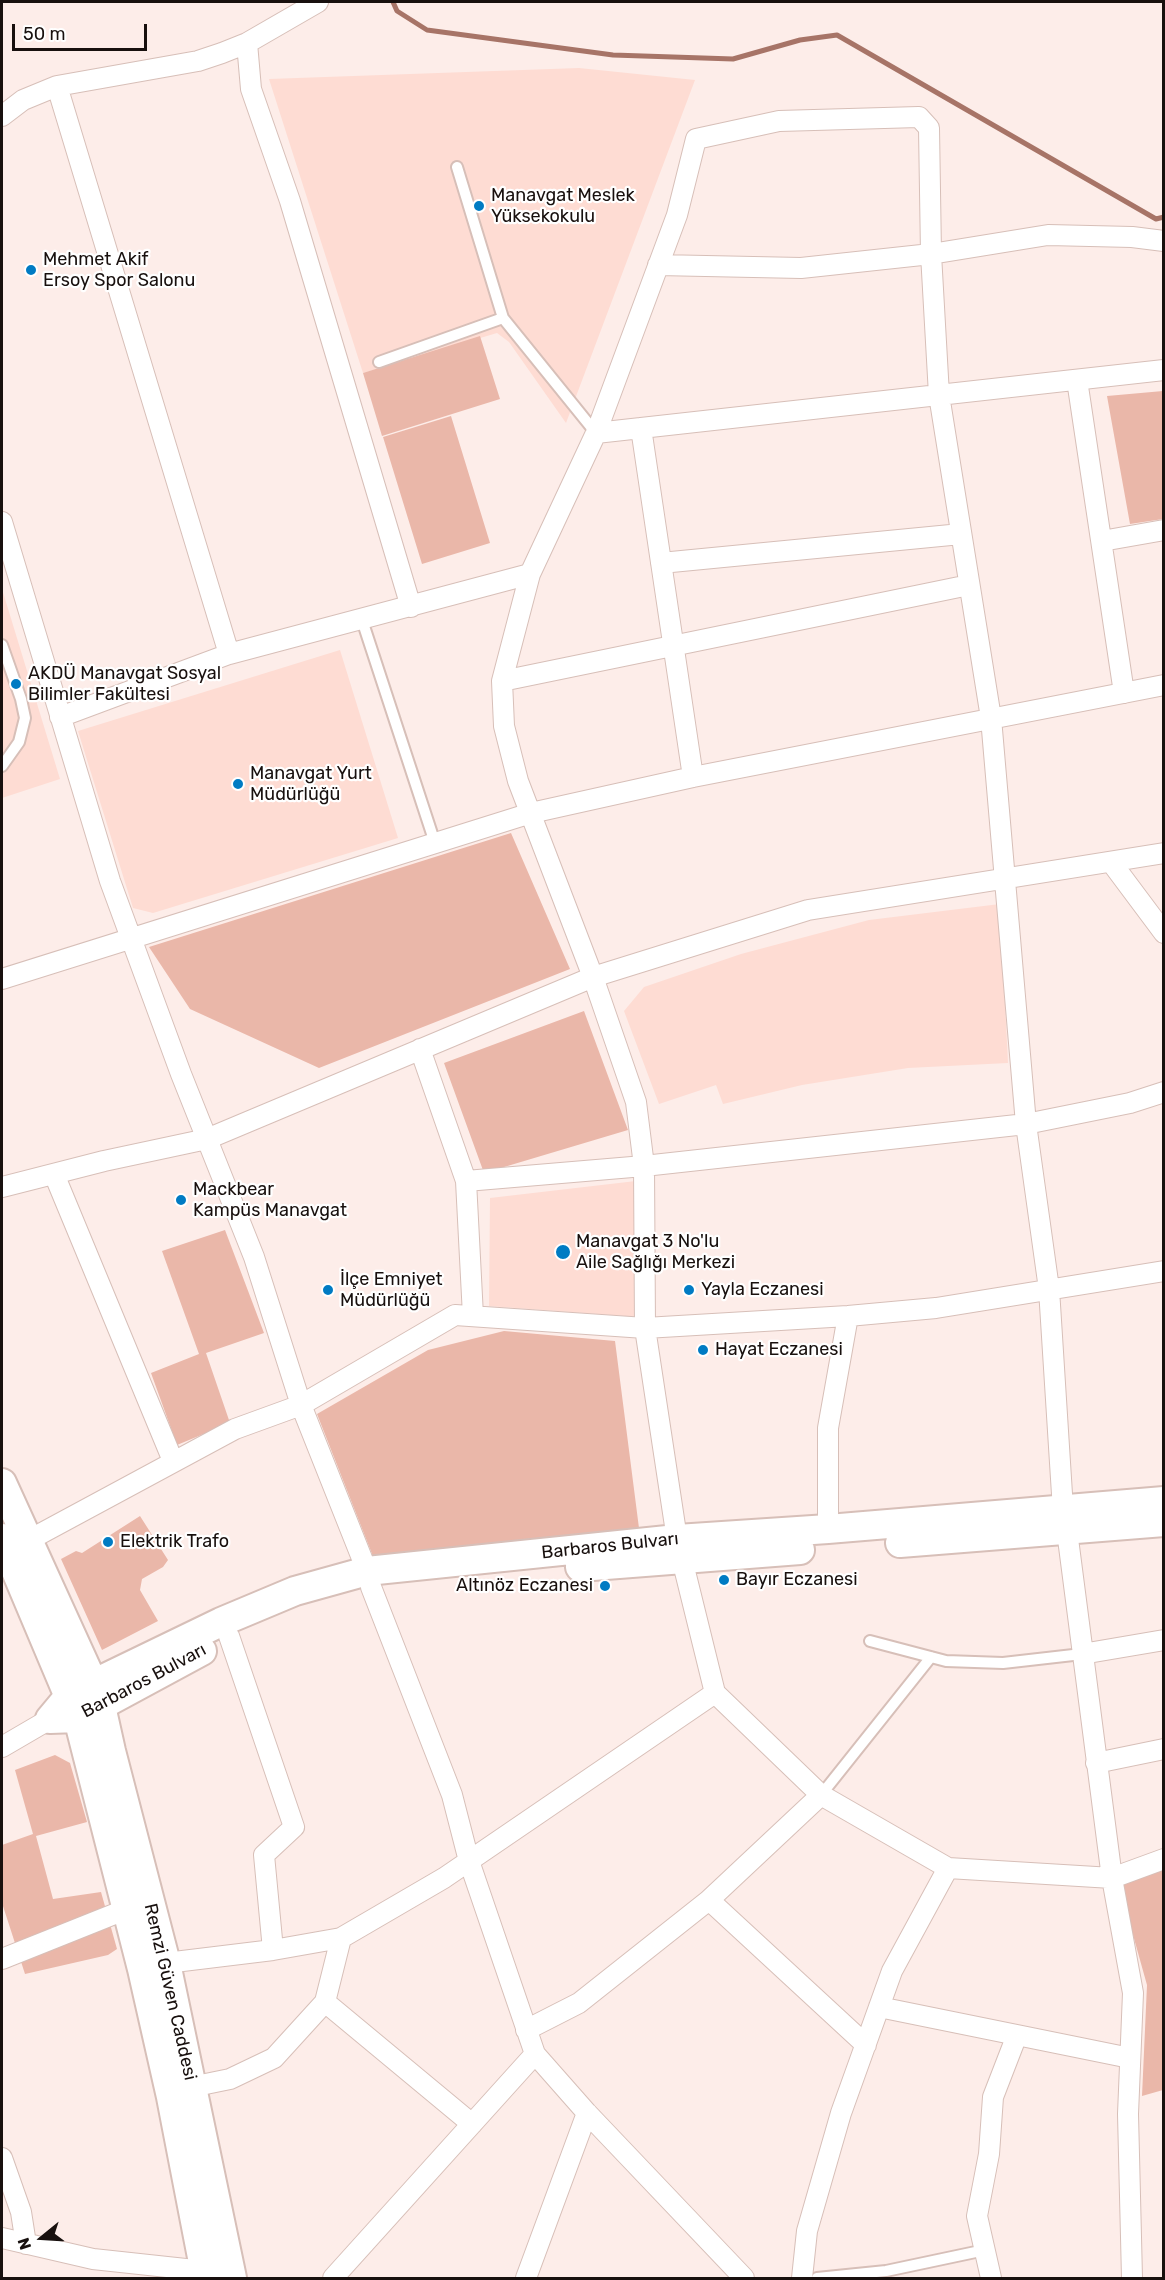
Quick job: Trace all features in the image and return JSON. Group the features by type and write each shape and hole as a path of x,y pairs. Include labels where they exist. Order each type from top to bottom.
{"street":[{"path":"2,116 23,100 57,86 198,62 248,43 318,2"},
{"path":"248,43 251,88 290,201 411,607"},
{"path":"57,86 229,654"},
{"path":"1132,2278 1128,2114 1133,1993 1112,1878 1065,1521 1049,1290 1026,1124 991,718 939,395 931,254 929,128 920,117 779,121 696,139 677,215 596,433 530,574 502,681 504,726 518,781 593,978 636,1102 644,1166 645,1328 679,1549 716,1693 821,1794 948,1868 1112,1878 1164,1859"},
{"path":"658,266 801,268 931,254 1048,235 1132,237 1164,241"},
{"path":"596,433 1164,370"},
{"path":"1077,380 1124,693"},
{"path":"641,428 693,777"},
{"path":"2,522 110,881 181,1074 254,1257 301,1405 452,1795 469,1862 535,2054 587,2113 744,2278"},
{"path":"1102,541 1164,530"},
{"path":"661,563 961,534"},
{"path":"60,717 229,654 530,574"},
{"path":"502,681 969,585"},
{"path":"2,979 531,813 693,777 1164,685"},
{"path":"2,1187 207,1139 593,978 808,909 1164,852"},
{"path":"1111,862 1164,933"},
{"path":"420,1049 466,1181 473,1316"},
{"path":"466,1181 644,1166 1026,1124 1130,1103 1164,1092"},
{"path":"54,1174 173,1461"},
{"path":"10,1546 235,1429 301,1405 455,1315 645,1328 848,1316 936,1308 1164,1270"},
{"path":"828,1529 828,1428 848,1316"},
{"path":"2,1483 10,1546 86,1701"},
{"name":"Barbaros Bulvarı","path":"86,1701 221,1622 295,1591 369,1579 679,1549 1065,1521 1164,1502"},
{"name":"Barbaros Bulvarı","path":"679,1549 828,1529 1065,1521 1164,1522"},
{"name":"Barbaros Bulvarı","path":"50,1719 229,1636 369,1579"},
{"path":"229,1636 294,1827 264,1855 273,1950"},
{"path":"1082,1654 1164,1641"},
{"path":"166,1963 273,1950 340,1938 469,1862 716,1693"},
{"name":"Remzi Güven Caddesi","path":"86,1701 127,1909 171,2097 205,2275"},
{"name":"Remzi Güven Caddesi","path":"86,1701 111,1751 166,1963 232,2278"},
{"path":"2,1747 50,1719"},
{"path":"1096,1763 1164,1749"},
{"path":"526,2030 579,2002 709,1899 821,1794"},
{"path":"802,2278 807,2230 841,2112 892,1971 948,1868"},
{"path":"709,1899 866,2045"},
{"path":"3,1954 127,1909"},
{"path":"191,2087 230,2079 274,2058 325,2002 340,1938"},
{"path":"325,2002 472,2124"},
{"path":"879,2007 1130,2058"},
{"path":"991,2278 977,2216 989,2154 993,2097 1017,2035"},
{"path":"333,2278 535,2054"},
{"path":"526,2278 587,2113"},
{"path":"2,2158 21,2212 26,2244"},
{"path":"2,2238 26,2244 93,2269 205,2275"}],"lane":[{"path":"458,167 503,318 596,433"},
{"path":"379,362 503,318"},
{"path":"362,620 435,843"},
{"path":"2,645 21,699 24,718 19,742 2,766"},
{"path":"870,1641 946,1661 1003,1663 1082,1654"},
{"path":"821,1794 931,1657"},
{"path":"817,2278 886,2271 985,2250"}],"shaded area":[{"name":"Manavgat Meslek Yüksekokulu","path":"579,68 695,80 566,423 509,342 497,333 363,373 269,79"},
{"path":"480,336 500,399 382,436 363,373"},
{"path":"1163,391 1163,519 1130,524 1107,396"},
{"path":"451,416 490,543 422,564 383,437"},
{"name":"AKDÜ Manavgat Sosyal Bilimler Fakültesi","path":"2,589 60,779 2,798"},
{"name":"Manavgat Yurt Müdürlüğü","path":"340,650 398,838 153,913 133,908 78,731"},
{"path":"511,833 570,969 319,1068 190,1009 149,947"},
{"path":"1000,904 1008,1063 908,1068 802,1085 723,1104 716,1085 659,1104 624,1011 644,987 741,954 869,920"},
{"path":"584,1011 628,1130 484,1173 444,1063"},
{"name":"Manavgat 3 No'lu Aile Sağlığı Merkezi","path":"636,1181 638,1317 489,1306 490,1198"},
{"path":"225,1230 264,1333 206,1353 230,1423 177,1445 151,1373 199,1354 162,1251"},
{"path":"504,1331 615,1341 640,1536 374,1559 317,1414 428,1350"},
{"path":"140,1516 168,1560 163,1567 142,1579 140,1590 158,1621 102,1650 61,1559 76,1551 82,1553"},
{"path":"55,1755 70,1763 87,1822 36,1836 53,1899 101,1892 117,1949 108,1955 25,1974 2,1903 2,1845 33,1834 15,1770"},
{"path":"1163,1868 1163,2090 1142,2096 1147,1985 1121,1892 1123,1884"}],"waterway":[{"path":"393,2 397,11 427,30 613,55 733,59 800,40 837,35 1156,219 1164,217"}],"place":[{"name":"Manavgat Meslek Yüksekokulu","path":"479,206"},
{"name":"Mehmet Akif Ersoy Spor Salonu","path":"31,270"},
{"name":"AKDÜ Manavgat Sosyal Bilimler Fakültesi","path":"16,684"},
{"name":"Manavgat Yurt Müdürlüğü","path":"238,784"},
{"name":"Mackbear Kampüs Manavgat","path":"181,1200"},
{"name":"Manavgat 3 No'lu Aile Sağlığı Merkezi","path":"563,1252"},
{"name":"İlçe Emniyet Müdürlüğü","path":"328,1290"},
{"name":"Yayla Eczanesi","path":"689,1290"},
{"name":"Hayat Eczanesi","path":"703,1350"},
{"name":"Elektrik Trafo","path":"108,1542"},
{"name":"Bayır Eczanesi","path":"724,1580"},
{"name":"Altınöz Eczanesi","path":"605,1586"}]}
